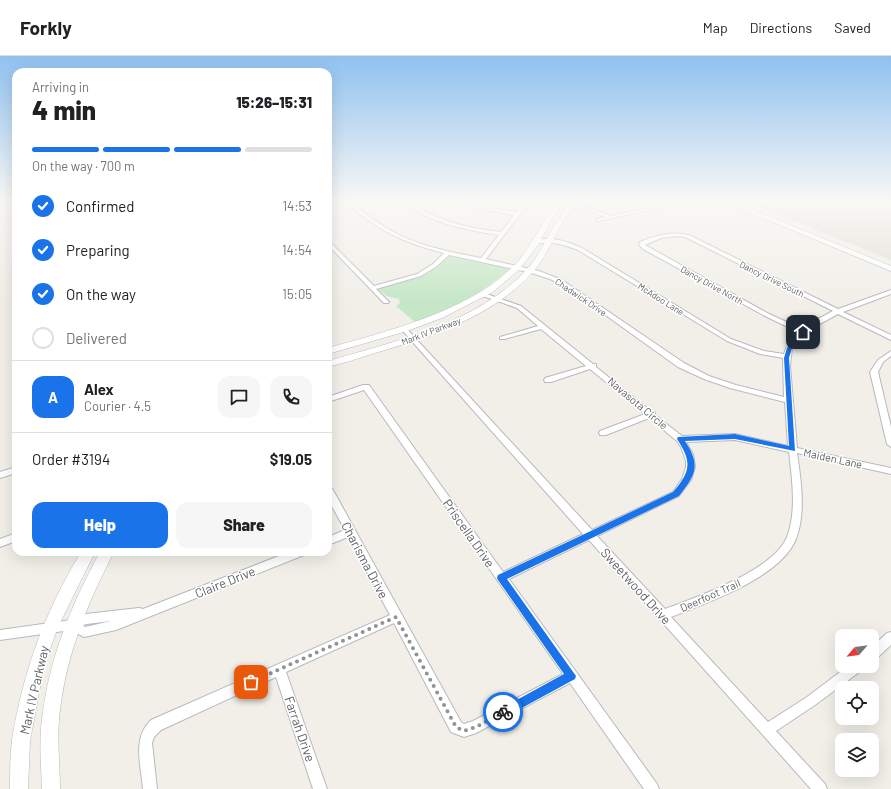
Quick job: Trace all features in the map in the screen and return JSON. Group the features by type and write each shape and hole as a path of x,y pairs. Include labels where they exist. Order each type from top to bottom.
{"main road":[{"name":"Mark IV Parkway","path":"332,350 404,329 439,316 482,294 498,284 516,268 541,234"},
{"name":"Mark IV Parkway","path":"332,363 443,328 480,310 530,271 538,262 552,234"},
{"path":"812,234 891,268"},
{"name":"Mark IV Parkway","path":"19,789 21,741 36,666 50,627 86,556"},
{"name":"Mark IV Parkway","path":"51,789 50,720 59,666 72,625 105,556"}],"street":[{"name":"Chadwick Drive","path":"394,234 449,252 551,276 567,285 693,372 755,394 788,400"},
{"path":"483,260 503,234"},
{"path":"544,234 548,242"},
{"name":"Dancy Drive South","path":"660,237 674,234"},
{"name":"Dancy Drive South","path":"676,234 687,236 891,338"},
{"name":"Dancy Drive North","path":"660,237 642,243 642,246 767,315 803,332"},
{"name":"McAdoo Lane","path":"536,242 564,243 580,249 733,342 762,353 787,358"},
{"path":"332,246 386,302"},
{"path":"372,288 419,275 431,268 449,252"},
{"name":"Navasota Circle","path":"482,294 518,307 543,326 652,414 680,439 688,451 691,461 691,470 688,480 676,494 501,578"},
{"name":"Deerfoot Trail","path":"663,616 720,593 756,573 785,549 792,536 795,525 797,497 788,400 787,358 789,348 803,332 839,312 889,294"},
{"path":"502,338 543,326"},
{"name":"Sweetwood Drive","path":"404,329 820,789"},
{"path":"891,353 882,359 874,372 891,444"},
{"path":"548,380 593,366"},
{"name":"Priscella Drive","path":"332,399 366,387 652,789"},
{"path":"603,433 652,414"},
{"name":"Maiden Lane","path":"680,439 735,437 891,471"},
{"path":"0,475 12,471"},
{"name":"Charisma Drive","path":"332,498 456,727 464,731 476,727 571,676"},
{"path":"332,539 350,532"},
{"path":"0,543 12,538"},
{"name":"Claire Drive","path":"0,635 72,625 84,632 116,625 290,556"},
{"path":"150,789 145,740 149,731 156,725 396,617"},
{"path":"879,648 891,637"},
{"name":"Farrah Drive","path":"279,669 320,789"},
{"path":"767,730 811,701 849,673"}],"shaded area":[{"path":"827,234 891,234 891,260"}],"green space":[{"path":"450,254 510,269 488,286 466,300 416,323 396,306 400,303 399,299 386,296 377,288 428,273"}],"way so far":[{"path":"251,682 396,617 456,727 464,731 476,727 503,712"}],"route":[{"path":"503,712 571,676 501,578 676,494 688,480 691,470 691,461 688,451 680,439 718,436 735,437 792,449 786,366 789,348 803,332"}]}
